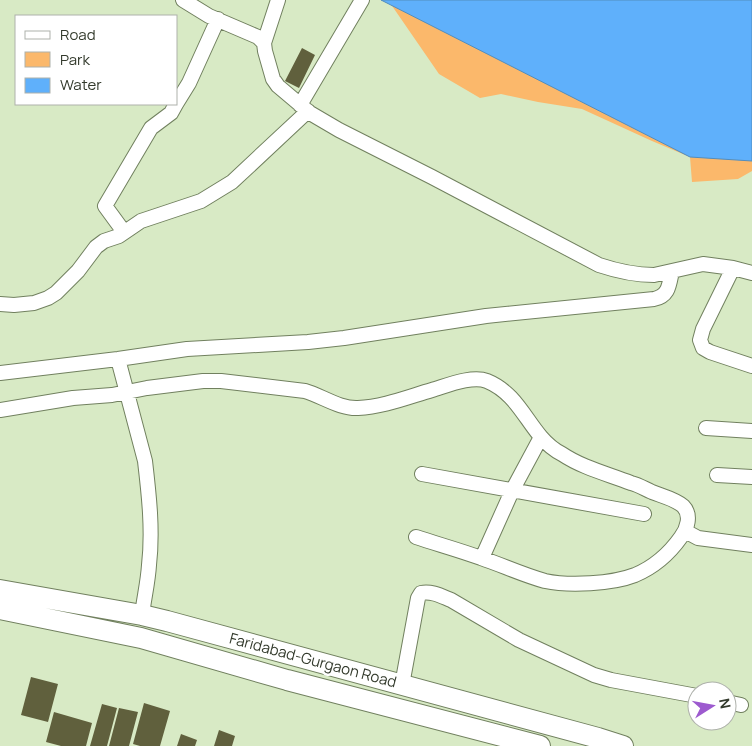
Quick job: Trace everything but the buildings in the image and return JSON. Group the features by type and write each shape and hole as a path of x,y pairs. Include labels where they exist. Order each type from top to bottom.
{"main road":[{"name":"Faridabad-Gurgaon Road","path":"0,590 167,621 623,746"},
{"name":"Faridabad-Gurgaon Road","path":"0,609 141,638 287,680 540,746"}],"street":[{"path":"183,0 202,5 218,19 258,37 264,43"},
{"path":"278,0 264,43 273,79 278,86 304,108 340,130 599,265 613,270 654,276 703,264 752,273"},
{"path":"0,304 34,303 48,298 56,293 78,271 96,246 119,236 141,220 201,201 232,182 304,108 362,0"},
{"path":"178,101 189,83 218,19"},
{"path":"124,232 105,206 152,128 171,112 175,105"},
{"path":"733,268 703,329 700,340 703,348 710,352 752,366"},
{"path":"0,373 118,360 187,349 344,338 486,316 654,299 660,298 665,294 669,287 672,271"},
{"path":"118,360 145,461 150,508 151,538 149,565 142,615"},
{"path":"0,410 73,398 128,393 147,388 221,381 305,391 342,406 357,408 396,401 455,383 479,379 486,380 495,385 519,406 541,437 551,447 576,463 633,483 679,504 688,515 686,531 664,557 634,575 597,582 572,584 544,580 482,558 416,538"},
{"path":"706,428 752,432"},
{"path":"482,558 512,491 541,437"},
{"path":"422,474 644,514"},
{"path":"717,475 752,477"},
{"path":"686,531 698,538 752,545"},
{"path":"402,685 418,598 421,593 428,592 451,600 519,640 594,675 687,694"}],"green space":[{"path":"388,0 752,0 752,171 738,179 692,182 690,157 582,109 501,94 480,98 439,74"}],"water":[{"path":"381,0 752,0 752,161 690,157"}]}
